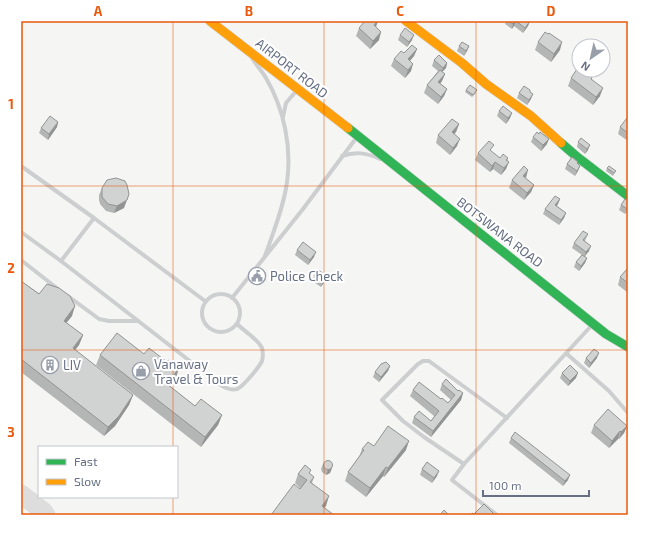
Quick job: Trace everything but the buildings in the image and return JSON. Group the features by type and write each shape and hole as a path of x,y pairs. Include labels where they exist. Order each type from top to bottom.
{"street":[{"name":"AIRPORT ROAD","path":"210,21 358,136"},
{"path":"406,21 462,63 486,84 531,116 576,156 628,196"},
{"name":"BOTSWANA ROAD","path":"358,136 606,334 628,347"}],"lane":[{"path":"243,46 266,78 283,119 288,143 287,183 278,220 265,256"},
{"path":"283,119 286,103 297,90"},
{"path":"232,298 303,209 358,136"},
{"path":"342,156 353,153 369,154 398,167"},
{"path":"21,166 94,218 205,301"},
{"path":"61,261 94,218"},
{"path":"21,232 61,261 222,386 232,389 241,387 262,361 263,354 263,349 260,344 237,324"},
{"path":"21,260 99,319 109,321 138,321"},
{"path":"215,294 227,295 232,298 236,301 240,310 237,324 226,332 212,330 203,321 201,314 205,301 215,294"},
{"path":"497,515 452,480 464,464 567,354 593,323"},
{"path":"567,354 608,391 628,413"},
{"path":"464,464 403,421 382,400 418,364 423,361 429,361 507,418"}],"taxiway":[{"path":"21,494 46,515"}],"traffic: fast":[{"path":"348,128 606,334 628,347"},
{"path":"561,143 628,196"}],"traffic: slow":[{"path":"210,21 348,128"},
{"path":"406,21 462,63 486,84 531,116 561,143"}],"place":[{"name":"Police Check","path":"257,276"},
{"name":"LIV","path":"50,365"},
{"name":"Vanaway Travel & Tours","path":"141,371"}]}
